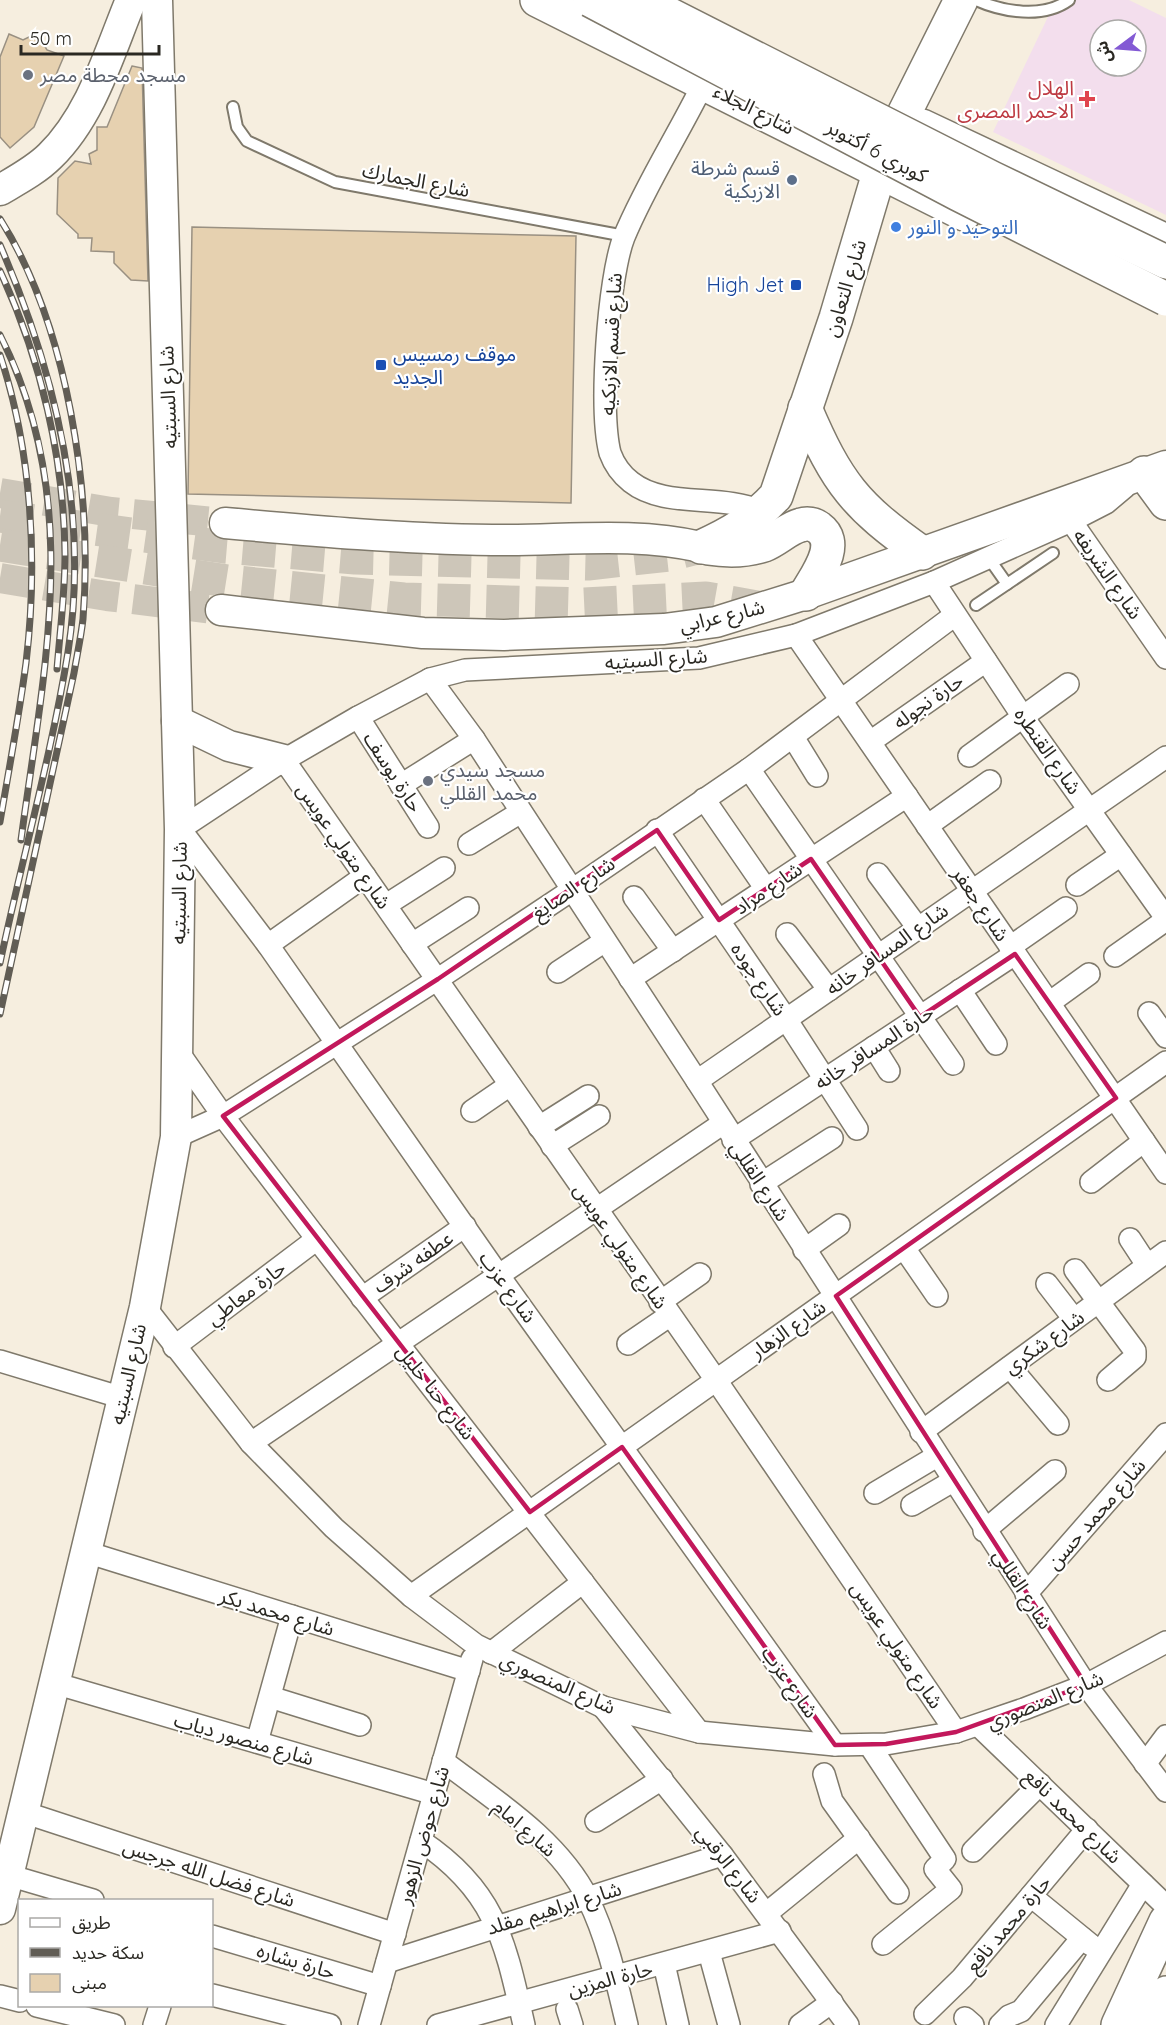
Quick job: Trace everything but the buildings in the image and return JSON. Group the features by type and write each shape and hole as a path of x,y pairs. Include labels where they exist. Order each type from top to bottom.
{"main road":[{"name":"شارع الجلاء","path":"537,0 879,173 1166,310"},
{"name":"كوبري 6 أكتوبر","path":"590,0 958,194 1166,299"},
{"name":"كوبري 6 أكتوبر","path":"641,0 992,178 1166,262"},
{"path":"671,0 903,116 1166,241"},
{"name":"شارع التعاون","path":"701,547 734,532 762,512 776,496 836,318 879,173 903,116 961,0"},
{"path":"805,408 823,449 851,494 928,567"},
{"path":"1148,471 1166,503"},
{"path":"701,547 743,550 764,544 801,525 814,524 825,532 829,543 826,556 806,594"},
{"path":"1118,2025 1166,1921"},
{"path":"1152,2025 1166,1993"}],"street":[{"path":"0,190 49,158 75,126 86,108 131,0"},
{"name":"شارع السبتيه","path":"0,1909 145,1306 176,1137 180,830 157,0"},
{"name":"شارع قسم الازبكيه","path":"704,84 625,236 615,265 611,302 606,423 611,455 630,481 648,492 729,501 762,512"},
{"name":"شارع السبتيه","path":"180,830 284,760 430,679 465,670 699,658 796,635 928,567 988,557 1071,521 1112,498 1148,471"},
{"name":"شارع عرابي","path":"221,610 423,633 504,635 674,628 716,622 806,594 928,567 1148,471"},
{"name":"شارع الشريفه","path":"1071,521 1166,658"},
{"path":"225,523 356,534 491,540 651,539 701,547"},
{"name":"شارع القنطره","path":"928,567 955,615 1023,717 1164,912"},
{"name":"شارع الصايغ","path":"176,1137 222,1116 438,979 572,890 749,769 955,615"},
{"name":"شارع جعفر","path":"796,635 1166,1173"},
{"name":"حارة نجوله","path":"870,742 986,661"},
{"name":"شارع القللي","path":"430,679 474,739 697,1081 984,1531 1086,1685 1166,1791"},
{"path":"969,756 1068,684"},
{"name":"حارة يوسف","path":"358,717 428,827"},
{"path":"177,721 229,746 284,760"},
{"path":"793,737 817,776"},
{"path":"401,785 474,739"},
{"name":"شارع المسافر خانه","path":"697,1081 1166,757"},
{"name":"شارع متولي عويس","path":"284,760 438,979 664,1309 716,1380 956,1732"},
{"path":"749,769 953,1064"},
{"path":"927,826 990,781"},
{"name":"شارع مراد","path":"630,980 907,796"},
{"path":"704,799 766,889"},
{"path":"468,844 521,812"},
{"name":"شارع عزب","path":"180,830 268,945 500,1276 835,1745"},
{"name":"شارع جوده","path":"657,830 786,1019 857,1129"},
{"path":"1077,885 1121,855"},
{"path":"386,905 444,868"},
{"path":"878,874 918,928"},
{"path":"268,945 365,876"},
{"path":"634,897 673,951"},
{"path":"412,944 468,908"},
{"name":"حارة المسافر خانه","path":"250,1443 596,1209 728,1132 824,1080 960,990 1066,908"},
{"path":"1115,956 1164,912"},
{"path":"787,934 829,990"},
{"path":"558,972 604,941"},
{"path":"1049,1003 1089,974"},
{"path":"960,990 996,1044"},
{"path":"1149,1013 1166,1037"},
{"path":"874,1047 889,1071"},
{"name":"شارع حنا خليل","path":"177,1050 222,1116 699,1732"},
{"name":"شارع الزهار","path":"411,1596 1166,1062"},
{"path":"471,1111 510,1085"},
{"path":"539,1127 588,1096"},
{"path":"552,1146 599,1116"},
{"path":"761,1184 832,1138"},
{"path":"1091,1182 1144,1141"},
{"path":"804,1250 839,1225"},
{"name":"عطفه شرف","path":"362,1298 465,1226"},
{"name":"حارة معاطي","path":"174,1347 317,1239"},
{"path":"1130,1239 1148,1265"},
{"path":"903,1248 937,1296"},
{"name":"شارع شكري","path":"921,1432 1166,1252"},
{"path":"1075,1270 1136,1354 1108,1380"},
{"path":"628,1344 700,1274"},
{"path":"1047,1284 1074,1319"},
{"name":"شارع المنصوري","path":"145,1306 174,1347 250,1443 334,1528 411,1596 483,1649 603,1707 699,1732 835,1745 870,1746 980,1726 1086,1685 1166,1642"},
{"path":"0,1361 123,1398"},
{"path":"1010,1367 1058,1424"},
{"name":"شارع محمد حسن","path":"1026,1594 1166,1434"},
{"path":"875,1493 937,1456"},
{"path":"984,1531 1055,1471"},
{"path":"912,1505 953,1481"},
{"name":"شارع محمد بكر","path":"86,1552 469,1671"},
{"path":"483,1649 583,1582"},
{"path":"257,1742 292,1616"},
{"name":"شارع حوض الزهور","path":"369,2025 469,1671 483,1649"},
{"name":"شارع منصور دياب","path":"54,1683 434,1794"},
{"path":"270,1697 360,1725"},
{"name":"شارع الرقبي","path":"603,1707 767,1913 848,2025"},
{"name":"شارع محمد نافع","path":"980,1726 1166,1906"},
{"path":"1145,1764 1166,1736"},
{"path":"870,1746 945,1859 935,1869 951,1889 883,1944"},
{"name":"شارع امام","path":"443,1761 545,1841 568,1868 588,1899 616,1978 627,2025"},
{"path":"824,1774 832,1801 898,1893"},
{"path":"596,1821 662,1779"},
{"path":"973,1851 1040,1784"},
{"name":"شارع فضل الله جرجس","path":"23,1812 395,1934"},
{"name":"حارة محمد نافع","path":"925,2014 962,1978 1087,1829"},
{"path":"767,1913 859,1838"},
{"path":"421,1841 455,1866 472,1884 497,1925 524,2025"},
{"name":"شارع ابراهيم مقلد","path":"387,1962 722,1855"},
{"path":"8,1875 90,1899"},
{"path":"1056,2025 1143,1884"},
{"path":"1031,1896 1100,1953"},
{"name":"حارة المزين","path":"438,2025 616,1978 780,1931"},
{"name":"حارة بشاره","path":"213,1936 380,1986"},
{"path":"1000,2025 1009,2016 1021,2011 1082,1938"},
{"path":"709,1952 729,2025"},
{"path":"664,1964 678,2025"},
{"path":"213,1995 330,2025"},
{"path":"0,1996 18,2000"},
{"path":"800,2025 832,2002"},
{"path":"42,2007 114,2025"},
{"path":"154,2025 160,2007"}],"lane":[{"path":"976,0 1006,10 1028,12 1049,10 1070,0"},
{"name":"شارع الجمارك","path":"233,107 237,127 247,141 335,182 625,236"},
{"path":"976,605 1053,553"},
{"path":"988,557 1007,584"}],"highlighted area":[{"path":"657,830 719,920 811,859 920,1017 1015,954 1116,1098 836,1296 1086,1685 956,1732 886,1744 835,1745 622,1447 530,1512 223,1116 438,979"}],"shaded area":[{"name":"الهلال الاحمر المصرى","path":"1056,0 1129,0 1166,18 1166,215 993,132"}],"tunnel":[{"path":"0,493 111,512 225,523"},
{"path":"0,516 224,547 355,558 588,564 669,555 701,547"},
{"path":"0,545 227,581 404,599 582,604 706,598 763,608"},
{"path":"0,578 107,596 221,610"}],"railway":[{"path":"0,219 24,262 43,309 59,360 71,412 79,466 84,519 85,570 83,619 74,673 0,1014"},
{"path":"0,245 37,342 51,393 63,444 71,495 74,547 74,600 68,652 45,769 0,963"},
{"path":"0,271 27,339 48,410 55,446 64,519 65,555 57,669"},
{"path":"0,335 26,397 42,460 50,522 51,585 47,648 21,840"},
{"path":"0,355 11,392 25,468 30,508 32,586 26,663 0,822"}],"place":[{"name":"مسجد محطة مصر","path":"28,75"},
{"name":"الهلال الاحمر المصرى","path":"1087,99"},
{"name":"قسم شرطة الازبكية","path":"792,180"},
{"name":"التوحيد و النور","path":"896,227"},
{"name":"High Jet","path":"796,285"},
{"name":"موقف رمسيس الجديد","path":"381,365"},
{"name":"مسجد سيدي محمد القللي","path":"428,781"}]}
